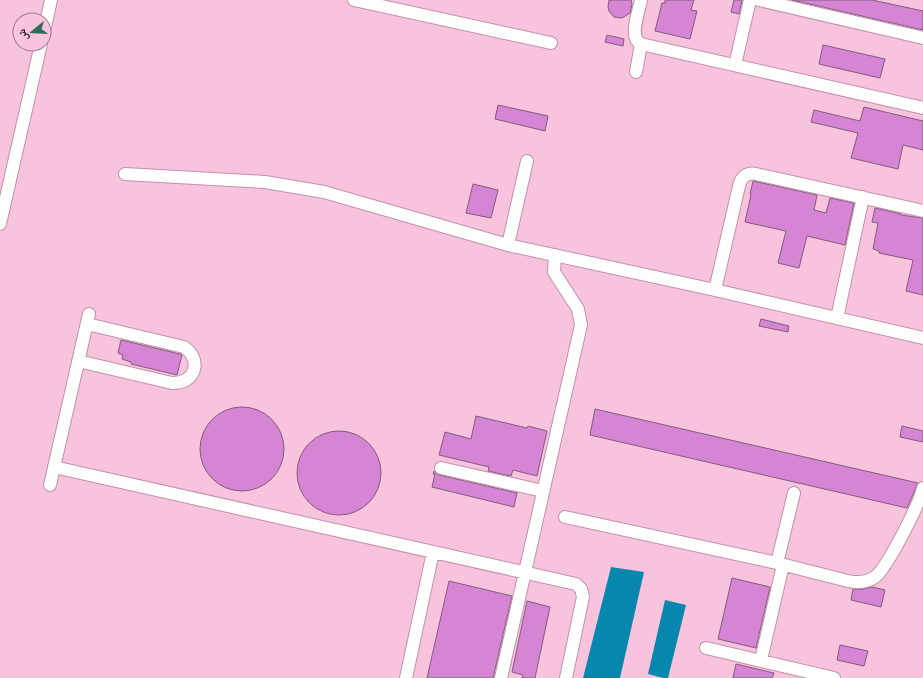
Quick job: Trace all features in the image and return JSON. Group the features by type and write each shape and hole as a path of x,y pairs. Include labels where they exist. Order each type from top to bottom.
{"street":[{"path":"48,12 51,0"},
{"path":"359,0 551,43"},
{"path":"642,0 634,34 636,40 641,44 923,108"},
{"path":"735,65 750,0"},
{"path":"759,0 923,38"},
{"path":"636,72 641,44"},
{"path":"0,224 39,52"},
{"path":"508,245 527,161"},
{"path":"125,174 245,181 304,188 344,197 508,245 923,338"},
{"path":"714,290 739,186 741,179 746,175 756,174 923,210"},
{"path":"837,318 863,197"},
{"path":"500,678 581,325 578,309 554,272 555,255"},
{"path":"50,485 78,361 88,319 184,347 193,355 195,361 189,378 184,381 172,383 78,361"},
{"path":"54,468 572,583 579,586 583,593 583,600 566,678"},
{"path":"441,468 543,491"},
{"path":"565,517 780,564 854,582 860,582 876,576 884,567 917,506 923,488"},
{"path":"761,660 794,492"},
{"path":"406,678 433,552"},
{"path":"706,648 834,678"}],"water":[{"path":"611,567 644,572 620,678 583,678"},
{"path":"665,600 686,605 668,678 648,674"}],"building":[{"path":"609,0 631,0 632,4 630,13 622,18 614,17 609,11"},
{"path":"665,0 694,0 691,10 697,11 690,39 655,31 662,3 665,3"},
{"path":"734,0 742,0 739,14 731,12"},
{"path":"792,0 872,0 923,11 923,30"},
{"path":"607,35 624,39 623,46 605,42"},
{"path":"823,45 885,59 880,78 819,64"},
{"path":"498,105 548,116 545,131 495,119"},
{"path":"864,107 923,121 923,150 903,145 898,169 851,158 858,133 811,122 814,110 860,121"},
{"path":"753,181 817,195 814,210 826,213 830,198 854,203 845,245 807,236 799,268 778,263 786,231 745,222"},
{"path":"473,184 498,190 491,218 466,213"},
{"path":"875,208 901,215 923,218 923,295 906,291 913,260 879,253 879,251 873,249 878,223 872,222"},
{"path":"761,319 789,326 788,332 759,326"},
{"path":"121,340 182,355 177,375 131,364 131,362 122,359 123,355 118,353"},
{"path":"242,407 258,410 272,419 281,433 284,449 281,465 272,479 258,488 242,491 226,488 212,479 203,465 200,449 203,433 212,419 226,410"},
{"path":"595,409 918,483 907,508 590,435"},
{"path":"476,416 547,431 537,476 513,470 511,476 488,471 489,467 439,455 445,432 471,439"},
{"path":"902,426 923,431 923,442 900,437"},
{"path":"339,431 355,434 369,443 378,457 381,473 378,489 369,503 355,512 339,515 323,512 309,503 300,489 297,473 300,457 309,443 323,434"},
{"path":"434,471 439,475 517,493 514,507 432,487 435,474 433,474"},
{"path":"732,578 770,587 756,648 718,639"},
{"path":"449,581 512,596 493,678 427,678"},
{"path":"872,587 885,590 881,607 851,600 853,589"},
{"path":"527,601 550,607 535,678 522,678 523,675 512,672"},
{"path":"840,645 868,651 864,666 837,660"},
{"path":"736,664 774,673 772,678 733,678"}]}
